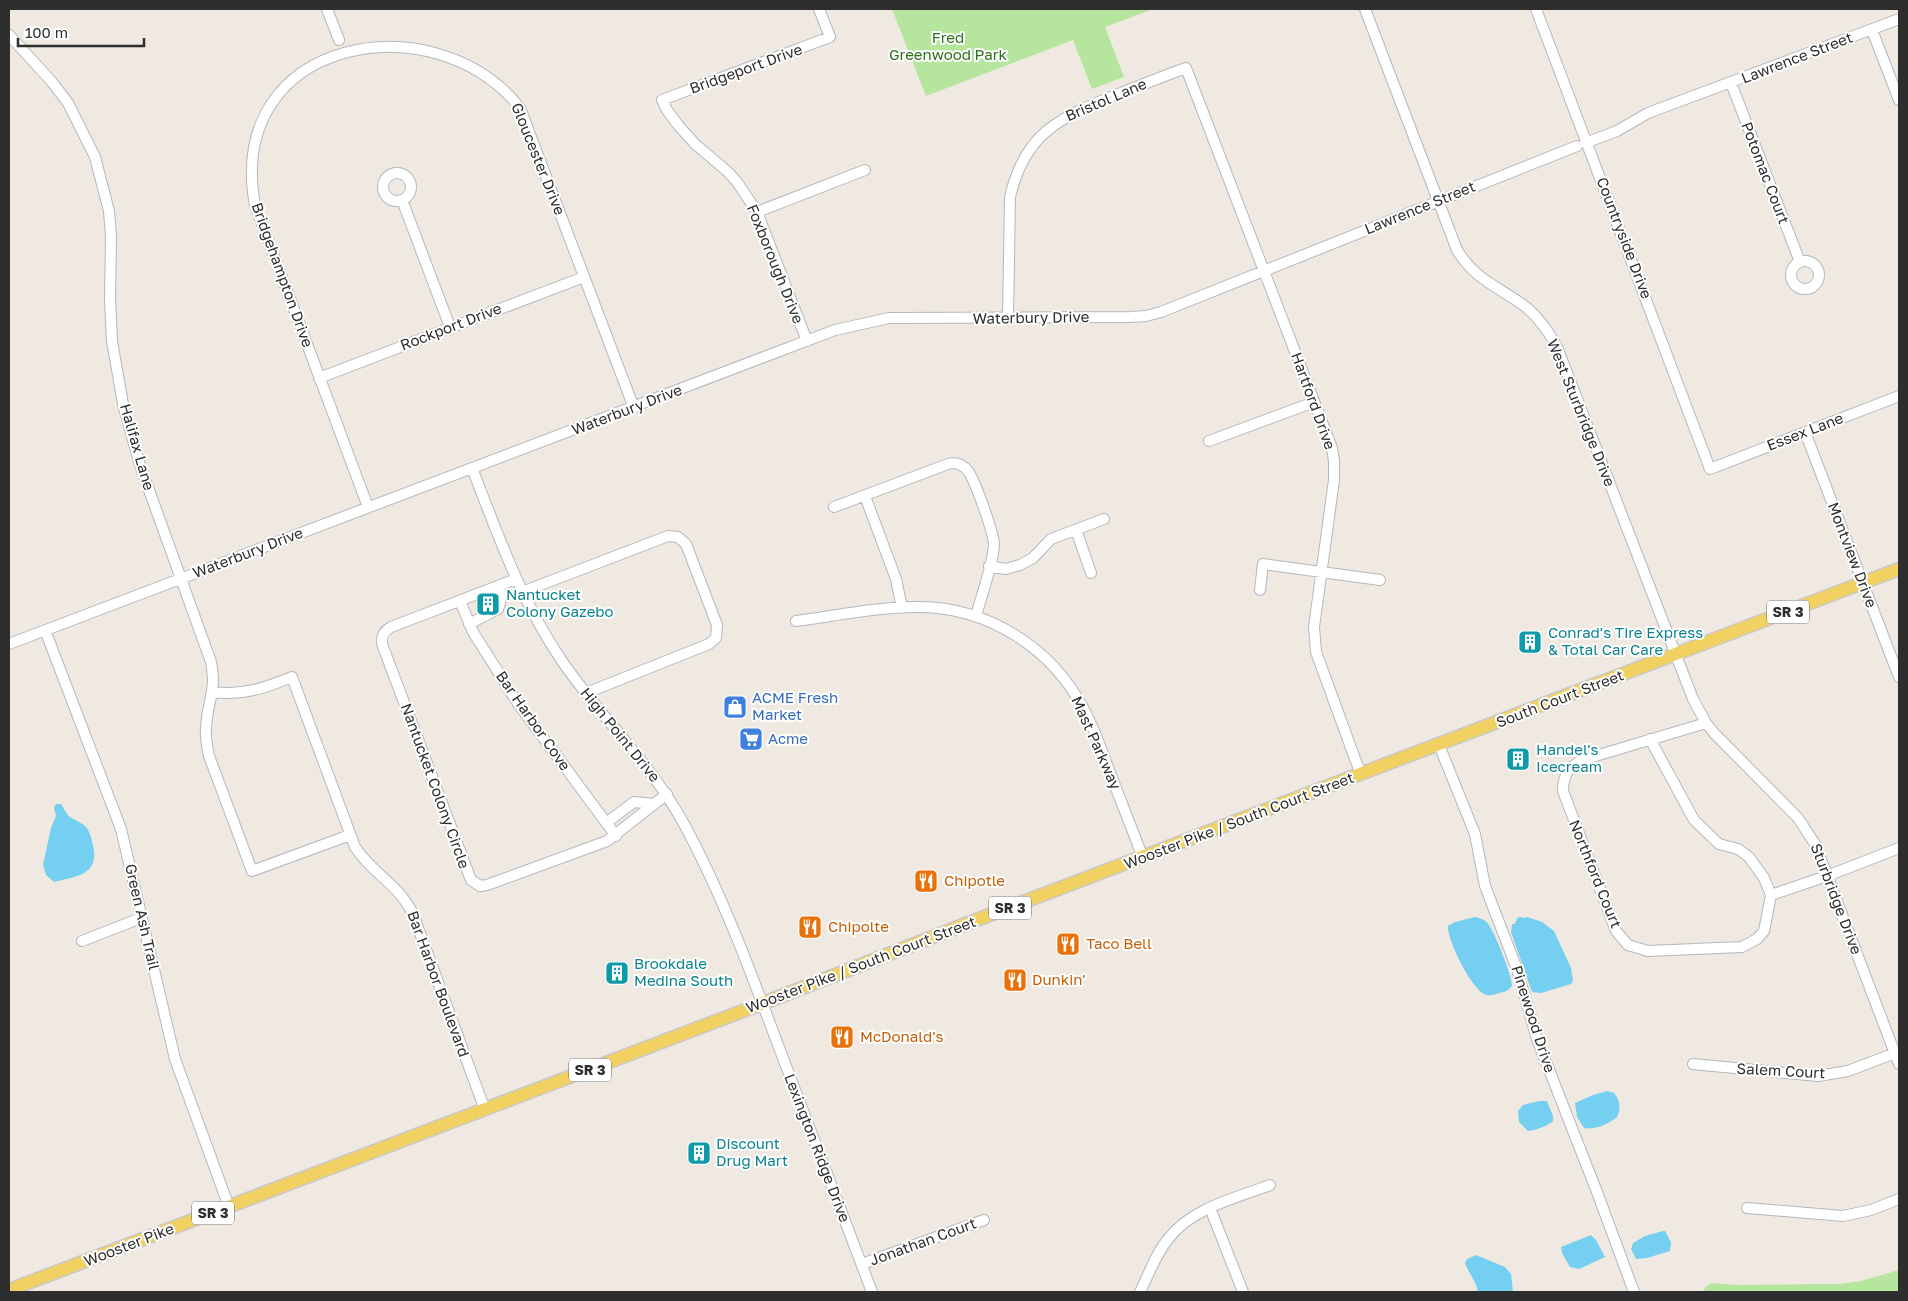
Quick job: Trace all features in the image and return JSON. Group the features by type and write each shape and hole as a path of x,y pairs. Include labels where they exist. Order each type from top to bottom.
{"main road":[{"name":"South Court Street","path":"1361,775 1899,569"},
{"name":"Wooster Pike / South Court Street","path":"417,1136 971,922 1361,775"},
{"name":"Wooster Pike","path":"9,1290 417,1136"}],"street":[{"path":"327,9 343,38 329,44"},
{"name":"Bridgeport Drive","path":"662,100 830,37 819,9"},
{"name":"West Sturbridge Drive","path":"1365,9 1457,250 1467,265 1481,278 1531,311 1541,322 1557,347 1676,655"},
{"name":"Countryside Drive","path":"1536,9 1583,144 1710,469"},
{"name":"Lawrence Street","path":"1263,270 1617,131 1648,114 1899,19"},
{"path":"1872,30 1899,100"},
{"name":"Halifax Lane","path":"9,36 52,82 68,103 95,157 110,219 112,341 120,388 140,465 211,662 213,692 207,718 206,743 252,871 350,835"},
{"name":"Bridgehampton Drive","path":"307,58 288,76 266,106 255,136 251,171 255,205 368,507"},
{"name":"Gloucester Drive","path":"489,67 501,79 520,108 634,408"},
{"name":"Hartford Drive","path":"1186,68 1332,448 1334,480 1314,627 1316,652 1361,775"},
{"name":"Bristol Lane","path":"1008,318 1010,197 1014,182 1028,152 1049,128 1076,111 1186,68"},
{"name":"Potomac Court","path":"1731,83 1800,262"},
{"name":"Foxborough Drive","path":"662,100 678,125 695,144 728,172 757,212 807,341"},
{"path":"757,212 865,170"},
{"path":"402,200 450,327"},
{"name":"Waterbury Drive","path":"9,644 807,341 851,326 889,318 1146,316 1161,312 1263,270"},
{"name":"Rockport Drive","path":"319,378 584,276"},
{"name":"Essex Lane","path":"1710,469 1899,396"},
{"path":"1210,441 1314,402"},
{"name":"Montview Drive","path":"1805,432 1899,677"},
{"path":"834,507 948,464 956,463 962,466 971,476 992,532 994,545 976,616"},
{"name":"High Point Drive","path":"472,468 516,579 545,635 586,693 644,762 667,794 700,855 717,892 762,1004"},
{"path":"865,496 896,579 902,608"},
{"path":"989,566 1006,569 1020,565 1033,558 1051,540 1104,520"},
{"path":"1076,530 1091,573"},
{"path":"522,592 668,536 678,538 686,544 717,625 718,634 715,640 586,693"},
{"path":"1260,590 1263,564 1380,580"},
{"name":"Nantucket Colony Circle","path":"516,579 391,627 383,634 382,644 471,880 480,886 487,885 607,841 616,836 667,794"},
{"path":"469,624 498,610 502,585"},
{"name":"Bar Harbor Cove","path":"460,600 473,632 519,705 616,836"},
{"name":"Mast Parkway","path":"796,621 902,608 943,609 976,616 1010,632 1027,643 1046,659 1070,687 1082,705 1143,858"},
{"name":"Green Ash Trail","path":"45,630 121,829 175,1060 229,1207"},
{"name":"Sturbridge Drive","path":"1676,655 1693,699 1706,723 1798,818 1815,844 1899,1064"},
{"name":"Bar Harbor Boulevard","path":"213,692 228,694 254,691 292,678 350,835 361,857 370,867 390,882 408,903 485,1110"},
{"name":"Northford Court","path":"1706,723 1595,755 1575,763 1565,776 1563,791 1616,930 1628,945 1648,951 1742,947 1757,939 1764,931 1771,895"},
{"path":"1650,739 1694,820 1719,844 1738,849 1749,858 1764,878 1771,895 1899,848"},
{"name":"Pinewood Drive","path":"1439,745 1475,834 1485,886 1517,969 1537,1039 1634,1292"},
{"path":"606,823 634,802 654,804"},
{"path":"82,940 141,918"},
{"name":"Lexington Ridge Drive","path":"762,1004 872,1292"},
{"name":"Salem Court","path":"1693,1064 1818,1076 1848,1071 1895,1053"},
{"path":"1140,1292 1168,1238 1185,1222 1210,1208 1270,1185"},
{"path":"1746,1208 1843,1216 1871,1210 1899,1200"},
{"path":"1210,1208 1243,1292"},
{"name":"Jonathan Court","path":"862,1264 984,1220"}],"green space":[{"name":"Fred Greenwood Park","path":"892,9 1153,9 1105,27 1124,77 1092,89 1073,40 926,96"},
{"path":"1899,1270 1899,1292 1702,1292 1712,1283 1736,1285 1841,1284 1861,1281"}],"water":[{"path":"56,804 61,804 69,816 83,824 89,831 94,856 93,863 84,873 54,882 46,875 43,865 51,828 56,816 54,808"},
{"path":"1475,917 1483,919 1488,923 1503,955 1512,986 1505,992 1487,995 1481,992 1468,976 1456,953 1448,926 1455,922"},
{"path":"1527,917 1542,922 1554,931 1571,968 1573,980 1571,984 1541,993 1532,992 1511,932 1512,924 1515,924 1517,918"},
{"path":"1607,1091 1614,1093 1618,1098 1617,1117 1602,1126 1584,1128 1577,1117 1575,1103"},
{"path":"1547,1101 1553,1121 1541,1128 1528,1131 1519,1122 1518,1111 1523,1105"},
{"path":"1665,1231 1671,1242 1670,1251 1647,1258 1636,1259 1631,1249 1633,1243 1645,1236"},
{"path":"1591,1235 1596,1240 1605,1257 1579,1269 1570,1267 1562,1253 1561,1247"},
{"path":"1476,1255 1505,1267 1511,1274 1513,1292 1478,1292 1465,1263 1467,1259"}],"place":[{"name":"Nantucket Colony Gazebo","path":"488,604"},
{"name":"Conrad's Tire Express & Total Car Care","path":"1530,642"},
{"name":"ACME Fresh Market","path":"735,707"},
{"name":"Acme","path":"751,739"},
{"name":"Handel's Icecream","path":"1518,759"},
{"name":"Chipotle","path":"926,881"},
{"name":"Chipolte","path":"810,927"},
{"name":"Taco Bell","path":"1068,944"},
{"name":"Brookdale Medina South","path":"617,973"},
{"name":"Dunkin'","path":"1015,980"},
{"name":"McDonald's","path":"842,1037"},
{"name":"Discount Drug Mart","path":"699,1153"}]}
